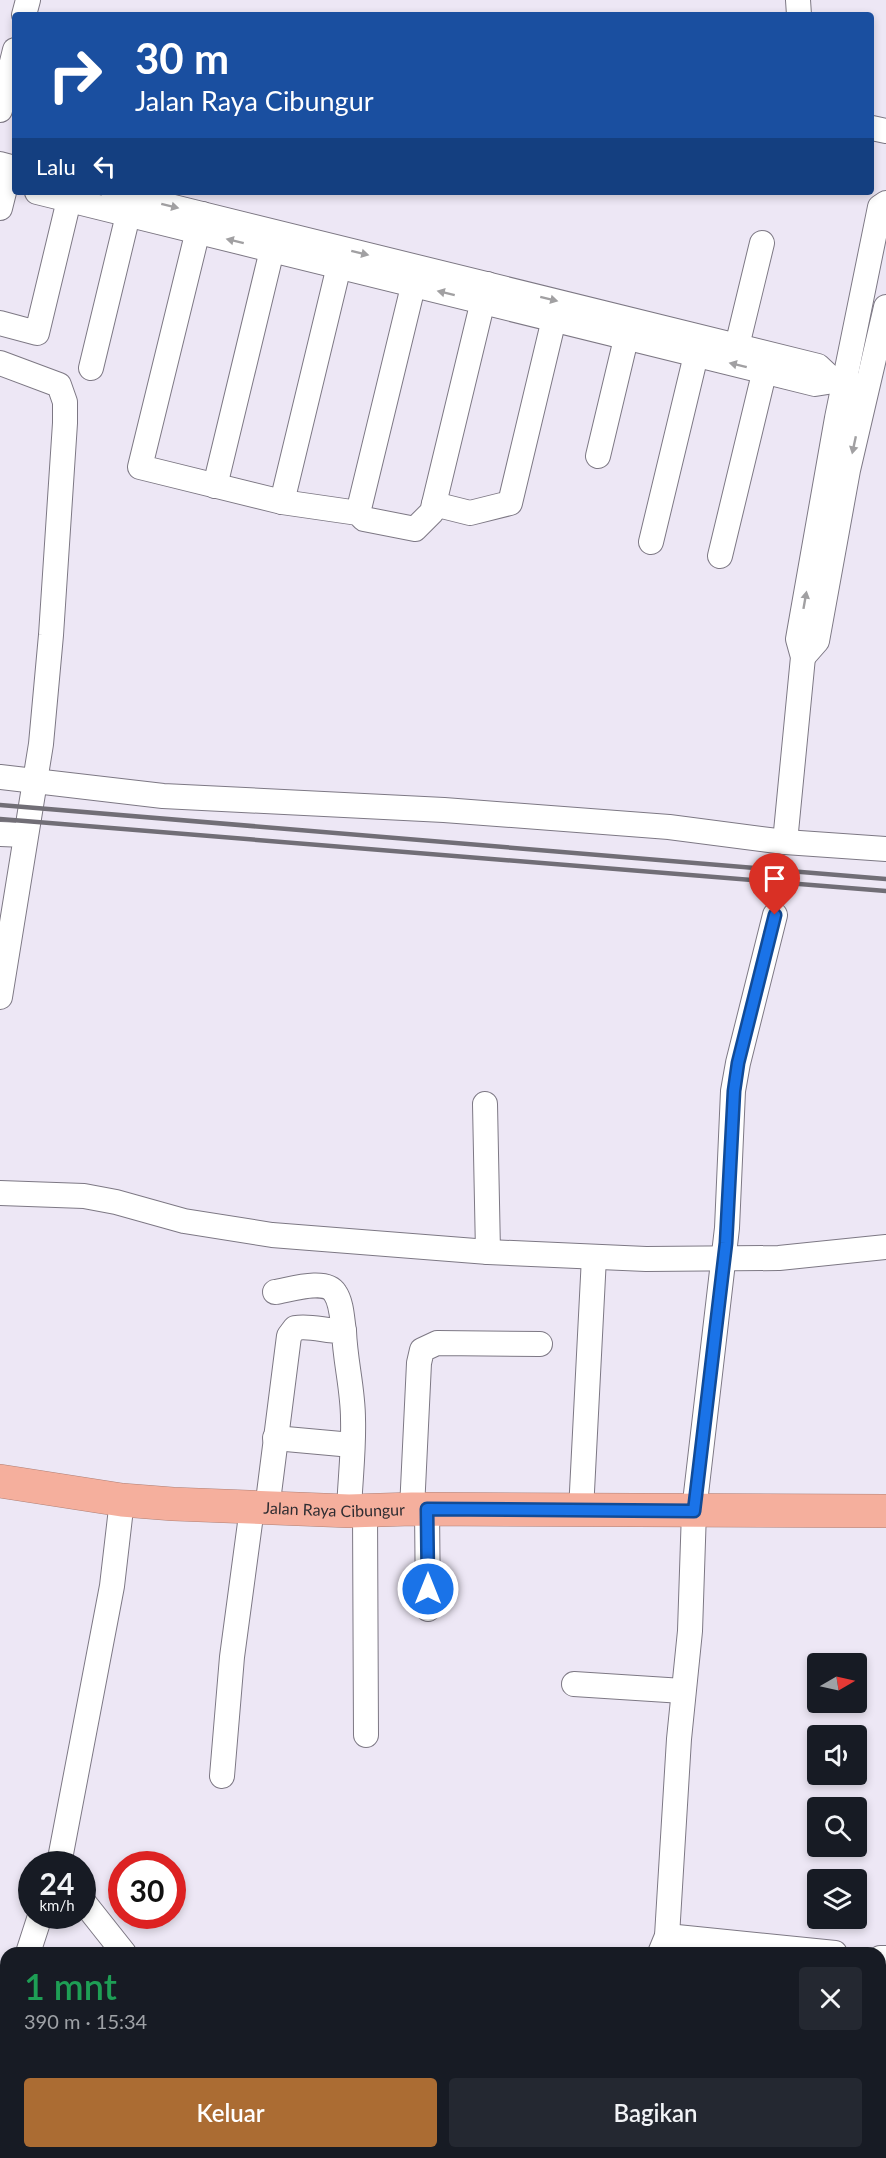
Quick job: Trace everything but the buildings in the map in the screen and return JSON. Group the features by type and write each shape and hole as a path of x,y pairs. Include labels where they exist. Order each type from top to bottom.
{"highway":[{"name":"Jalan Raya Cibungur","path":"0,1481 122,1500 260,1508 357,1511 419,1509 886,1511"}],"street":[{"path":"0,110 12,62"},
{"path":"0,208 7,177"},
{"path":"49,195 128,215 200,223 629,328 696,355 766,362"},
{"path":"121,195 272,250 339,266 416,276"},
{"path":"0,323 38,333 69,200"},
{"path":"785,842 803,657 817,641 849,384 880,207 886,203"},
{"path":"92,368 128,215"},
{"path":"200,223 140,467 215,486 282,502 358,513 364,519 415,529 432,512 484,293"},
{"path":"737,346 762,243"},
{"path":"215,486 272,250"},
{"path":"282,502 339,266"},
{"path":"358,513 416,276"},
{"path":"484,293 554,320 629,328 737,346 815,384 849,384"},
{"path":"849,384 886,307"},
{"path":"434,504 470,513 510,503 554,320"},
{"path":"598,456 629,328"},
{"path":"651,542 696,355"},
{"path":"720,556 766,362"},
{"path":"0,363 59,386 65,402 51,634 35,781 0,997"},
{"path":"0,777 193,798 444,810 659,826 785,842 886,849"},
{"path":"0,834 25,835"},
{"path":"721,1947 664,1944 683,1691 690,1631 694,1511 724,1258 735,1082 775,915"},
{"path":"485,1104 488,1252"},
{"path":"0,1193 84,1196 116,1202 184,1221 272,1235 488,1252 594,1257 779,1258 886,1247"},
{"path":"581,1511 594,1257"},
{"path":"274,1292 321,1286 332,1289 337,1297 350,1373 366,1735"},
{"path":"222,1776 232,1657 275,1438 289,1336 296,1328 305,1326 330,1332 344,1331"},
{"path":"428,1609 419,1509 419,1363 422,1350 437,1343 540,1344"},
{"path":"275,1438 352,1445"},
{"path":"61,1851 112,1586 122,1500"},
{"path":"574,1684 683,1691"},
{"path":"96,1918 119,1947"},
{"path":"30,1947 36,1929"}],"path":[{"path":"775,915 785,842"}],"railway":[{"path":"0,805 886,879"},
{"path":"0,819 886,891"}],"route":[{"path":"428,1589 427,1509 694,1511 726,1243 734,1091 738,1063 775,915"}]}
